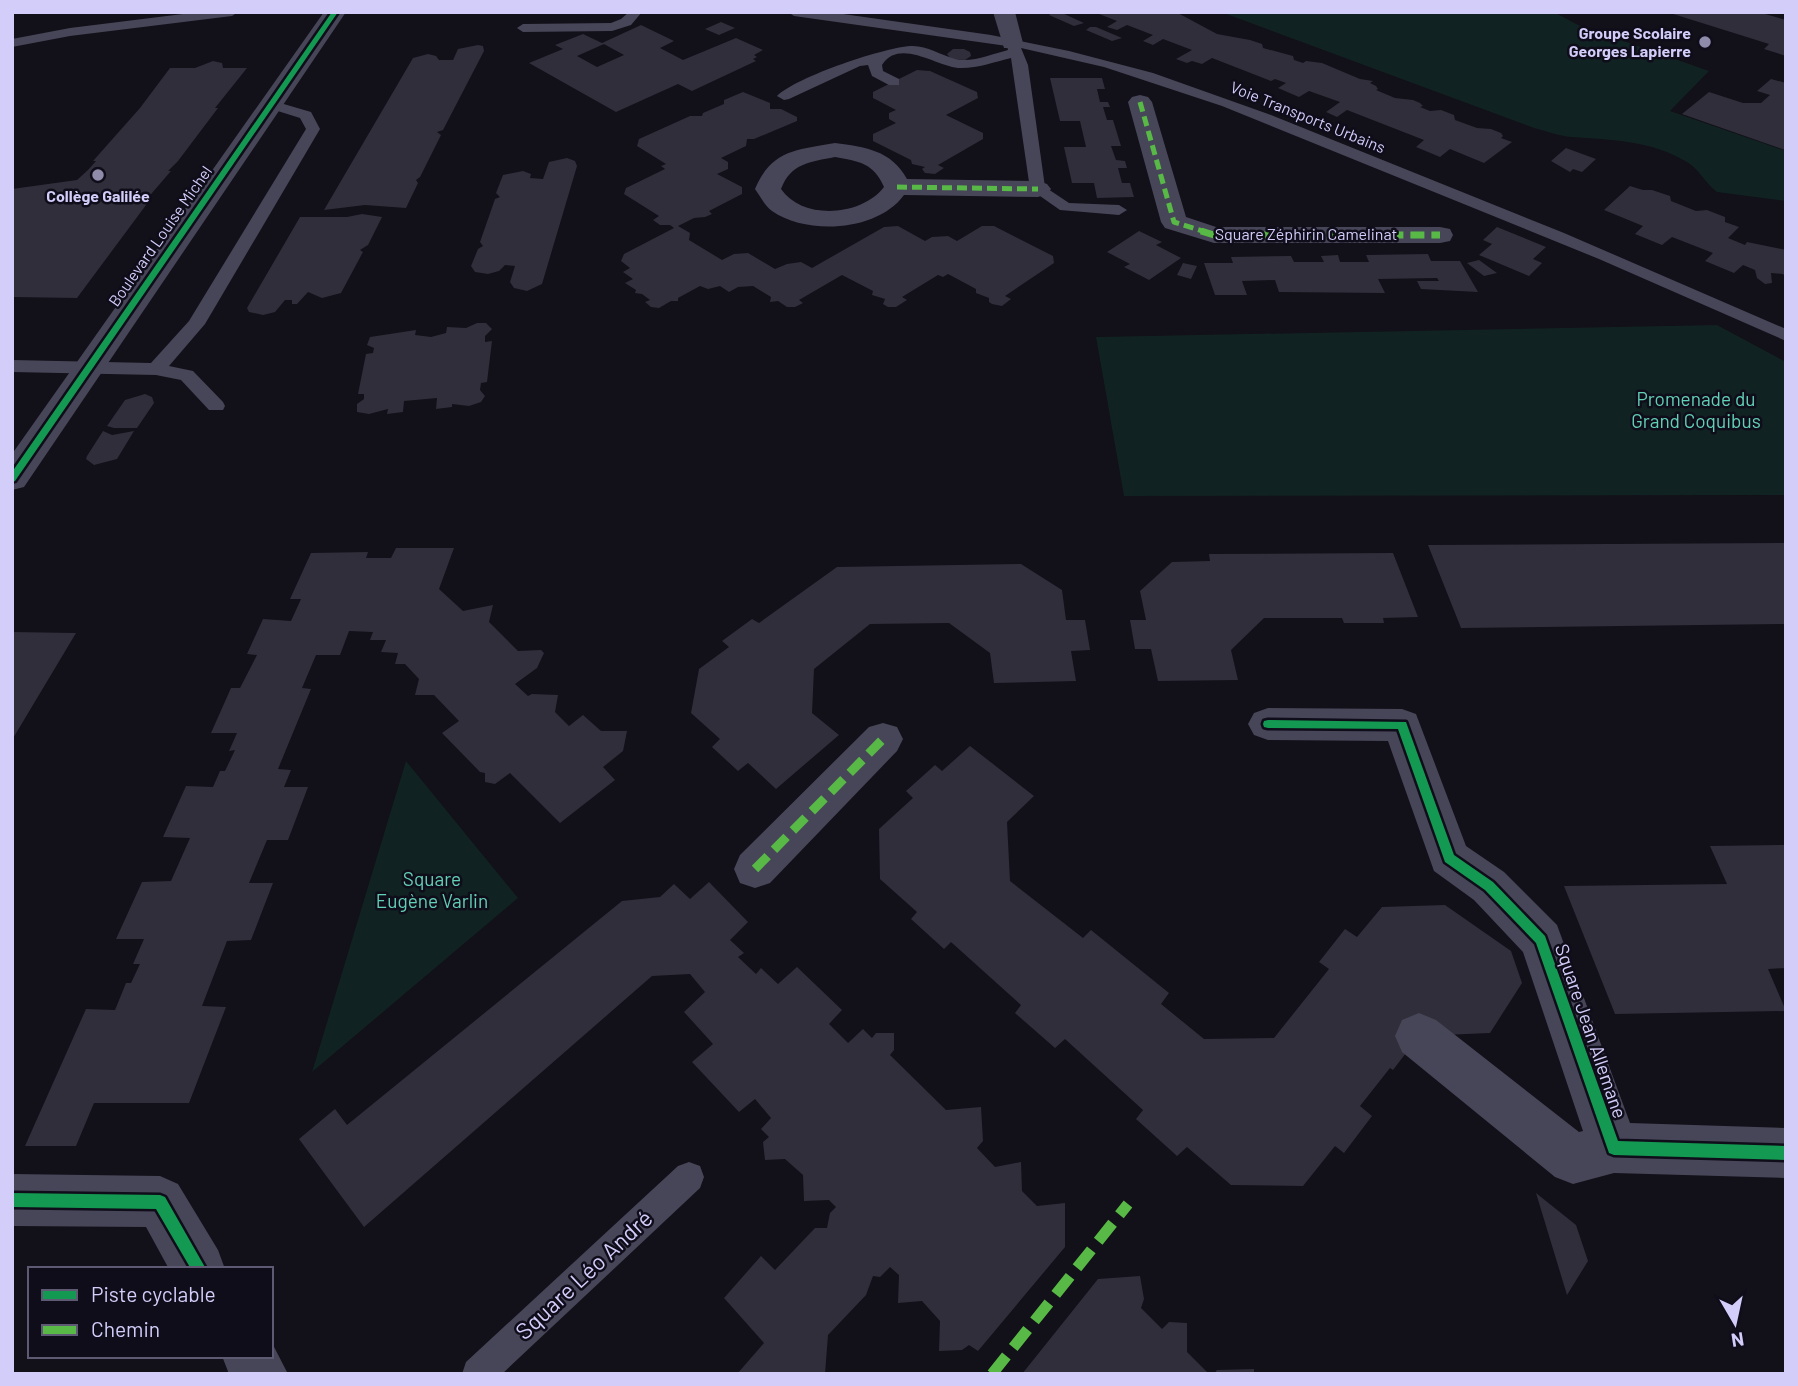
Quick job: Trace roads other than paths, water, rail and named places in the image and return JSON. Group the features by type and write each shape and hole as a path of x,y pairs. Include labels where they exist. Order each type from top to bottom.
{"street":[{"name":"Boulevard Louise Michel","path":"12,479 335,12"},
{"path":"1004,12 1015,47"},
{"name":"Square Zéphirin Camelinat","path":"1140,102 1174,222 1214,235 1440,235"},
{"path":"897,187 1038,189"},
{"name":"Square Jean Allemane","path":"1268,724 1402,726 1449,858 1489,886 1541,940 1614,1148 1786,1153"},
{"path":"755,869 883,739"},
{"path":"1419,1036 1573,1159 1614,1148"},
{"path":"12,1200 160,1202 198,1267"},
{"path":"250,1358 260,1374"}],"lane":[{"path":"12,43 83,30 232,12"},
{"path":"523,28 612,27 626,22 636,12"},
{"name":"Voie Transports Urbains","path":"794,12 1110,65 1178,86 1271,120 1588,248 1786,336"},
{"path":"894,82 877,73 875,65 880,57 896,51 917,50 957,64 975,64 1015,47 1038,189 1065,207 1119,210"},
{"path":"784,96 857,62 878,61"},
{"path":"156,369 196,324 313,129 306,115 270,104"},
{"path":"12,366 156,369 187,375 216,406"},
{"name":"Square Léo André","path":"478,1374 689,1177"}],"place":[{"name":"Groupe Scolaire Georges Lapierre","path":"1705,42"},
{"name":"Collège Galilée","path":"98,175"}],"park label":[{"name":"Promenade du Grand Coquibus","path":"1696,410"},
{"name":"Square Eugène Varlin","path":"432,890"}]}
